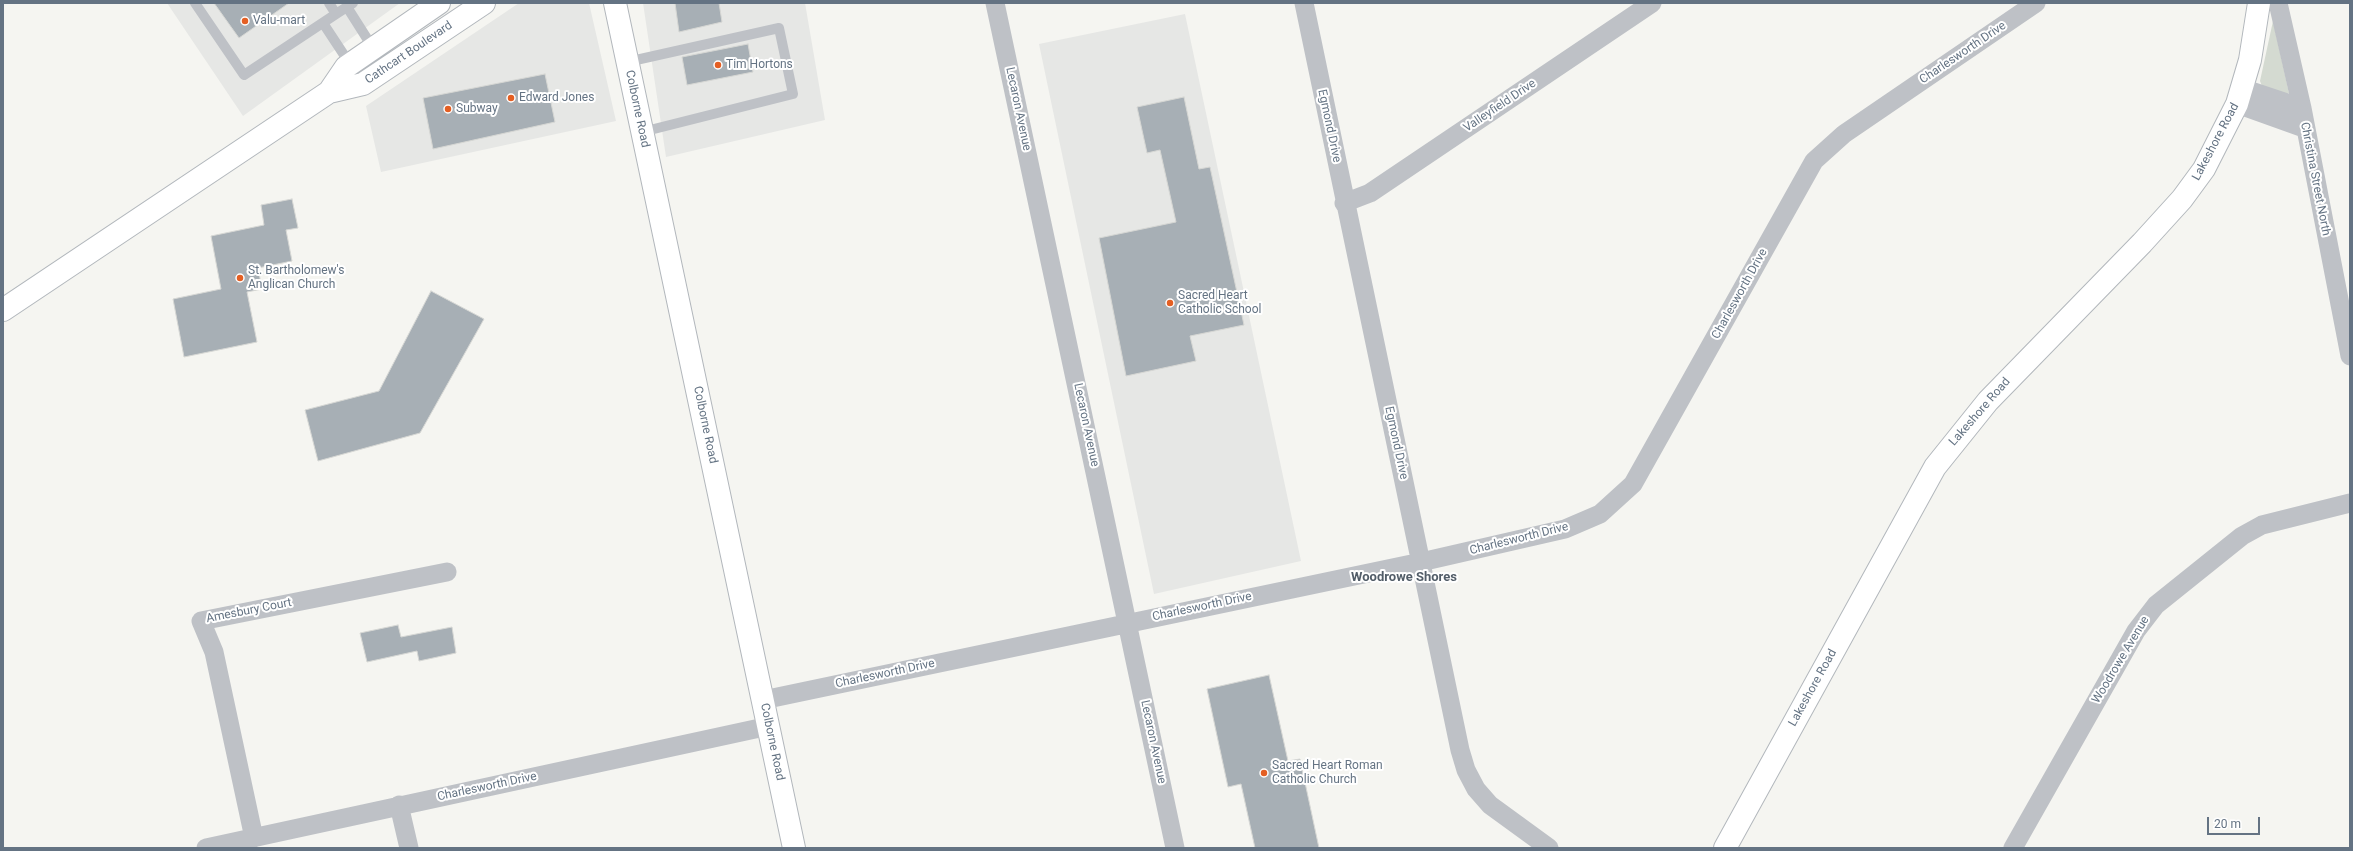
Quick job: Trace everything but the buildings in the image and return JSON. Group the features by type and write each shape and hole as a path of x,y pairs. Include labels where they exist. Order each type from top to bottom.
{"street":[{"name":"Cathcart Boulevard","path":"329,92 336,79 350,64 439,3"},
{"name":"Cathcart Boulevard","path":"329,92 363,84 484,3"},
{"name":"Colborne Road","path":"615,3 794,848"},
{"name":"Lecaron Avenue","path":"995,3 1175,848"},
{"name":"Egmond Drive","path":"1304,3 1344,203 1460,750 1466,770 1476,789 1490,805 1549,848"},
{"name":"Valleyfield Drive","path":"1344,203 1370,193 1652,3"},
{"name":"Charlesworth Drive","path":"763,700 1128,622 1421,562 1565,529 1600,514 1633,484 1814,161 1844,134 2017,8 2036,3"},
{"name":"Lakeshore Road","path":"1725,848 1935,467 1998,390 2142,243 2182,199 2210,158 2240,96 2254,38 2259,3"},
{"name":"Christina Street North","path":"2278,3 2302,108 2304,128 2350,356"},
{"path":"3,310 329,92"},
{"path":"2240,96 2302,108"},
{"path":"2240,96 2304,128"},
{"name":"Woodrowe Avenue","path":"2013,848 2136,631 2156,605 2242,536 2262,525 2350,503"},
{"name":"Amesbury Court","path":"254,838 214,652 201,620 447,572"},
{"name":"Charlesworth Drive","path":"206,848 769,726"},
{"path":"399,805 409,848"}],"lane":[{"path":"195,3 244,75 350,5 373,48"},
{"path":"329,3 336,14"},
{"path":"323,23 350,64"},
{"path":"627,62 779,28 794,94 642,132"}],"shaded area":[{"path":"167,3 400,3 243,116"},
{"path":"519,3 589,3 616,121 381,172 366,106"},
{"path":"643,3 805,3 825,120 666,157"},
{"name":"Sacred Heart Catholic School","path":"1185,14 1301,561 1154,594 1039,44"},
{"path":"2273,21 2288,94 2262,86 2260,81"}],"place":[{"name":"Valu-mart","path":"245,21"},
{"name":"Tim Hortons","path":"718,65"},
{"name":"Edward Jones","path":"511,98"},
{"name":"Subway","path":"448,109"},
{"name":"St. Bartholomew's Anglican Church","path":"240,278"},
{"name":"Sacred Heart Catholic School","path":"1170,303"},
{"name":"Sacred Heart Roman Catholic Church","path":"1264,773"}],"district":[{"name":"Woodrowe Shores","path":"1404,578"}]}
